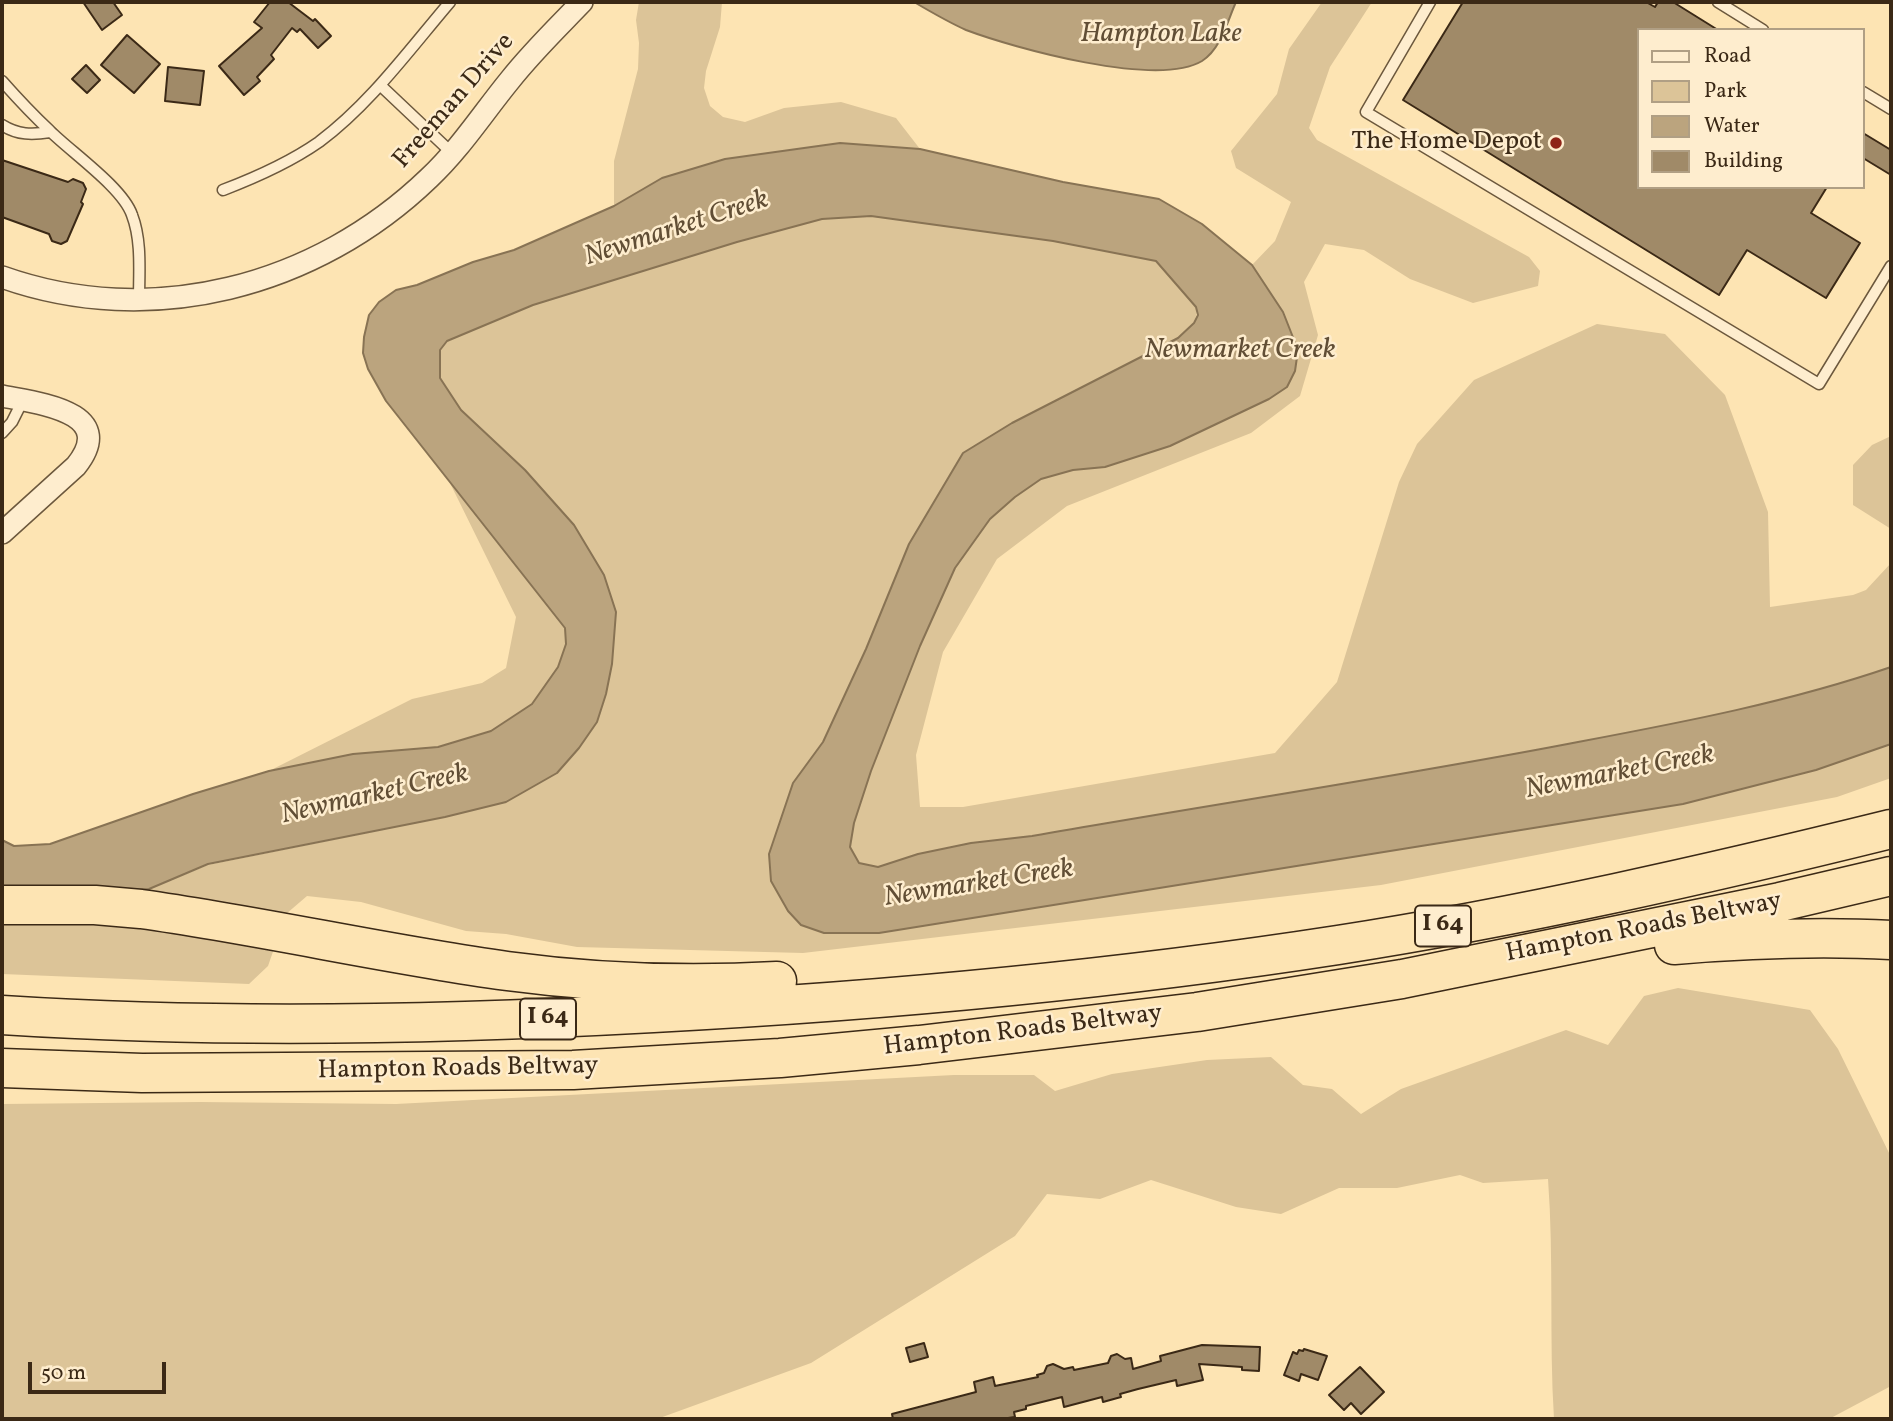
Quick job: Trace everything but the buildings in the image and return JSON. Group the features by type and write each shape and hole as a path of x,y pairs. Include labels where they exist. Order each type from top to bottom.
{"highway":[{"path":"1710,873 1891,807"},
{"name":"Hampton Roads Beltway","path":"1093,978 1338,945 1710,873 1891,829"},
{"name":"Hampton Roads Beltway","path":"142,1073 573,1070 780,1058 919,1045 1197,1012 1402,979 1780,902 1891,876"},
{"path":"2,905 95,905 141,909 508,971 617,981 757,982 938,969 1093,978"},
{"path":"1473,964 1737,940 1891,940"},
{"name":"I 64","path":"2,1015 260,1023 432,1023 873,1000 1093,978"},
{"name":"I 64","path":"2,1068 142,1073"},
{"path":"2,1087 142,1073"}],"street":[{"name":"Freeman Drive","path":"2,277 30,287 76,296 139,301 194,296 228,289 278,273 320,255 349,240 397,208 453,154 523,64 582,2"},
{"path":"2,396 70,412 86,429 87,445 76,466 2,533"}],"lane":[{"path":"223,190 264,174 317,143 340,125 380,85 450,2"},
{"path":"1430,2 1366,112 1819,384 1891,266"},
{"path":"1718,2 1760,28"},
{"path":"2,81 50,132 113,188 128,205 138,246 139,301"},
{"path":"380,85 453,154"},
{"path":"1865,93 1891,110"},
{"path":"2,125 33,135 50,132"},
{"path":"2,433 12,422 23,400"}],"green space":[{"path":"639,2 722,2 720,27 706,71 704,88 710,106 723,117 745,122 784,108 841,102 896,118 920,149 840,143 614,206 614,161 638,69 636,20"},
{"path":"1322,2 1372,2 1330,67 1309,128 1317,140 1529,257 1540,271 1538,286 1473,303 1410,279 1364,250 1325,244 1304,282 1318,335 1300,396 1251,433 1067,506 997,559 943,652 916,755 920,807 963,807 1275,753 1337,682 1399,482 1417,444 1474,380 1597,324 1665,334 1725,395 1768,512 1770,607 1853,595 1866,590 1891,563 1891,667 1775,701 1510,755 1032,836 971,843 918,854 878,867 859,863 850,847 854,823 871,771 920,646 955,568 990,519 1041,479 1073,470 1105,467 1170,446 1269,399 1287,387 1295,371 1283,312 1252,265 1275,241 1291,202 1236,168 1231,151 1277,94 1289,49"},
{"path":"871,216 1053,241 1156,261 1196,307 1196,317 1178,338 1012,423 963,453 909,544 866,649 823,742 793,783 849,934 879,933 1683,804 1816,770 1891,744 1891,778 1837,797 1381,885 803,953 577,947 506,934 466,931 361,902 307,896 286,914 268,966 249,984 2,974 2,900 149,889 208,865 506,802 557,773 597,722 612,664 616,612 525,470 461,410 440,378 440,350 447,341 533,305 737,242 822,219"},
{"path":"1891,436 1891,529 1853,505 1853,465 1872,445"},
{"path":"449,481 566,628 566,644 558,667 532,704 491,731 438,747 353,754 269,771 412,699 482,683 506,668 516,617"},
{"path":"1678,988 1810,1010 1838,1049 1891,1157 1891,1386 1829,1419 1554,1419 1548,1179 1483,1183 1460,1175 1397,1188 1339,1188 1281,1214 1236,1207 1151,1180 1100,1199 1047,1194 1015,1236 811,1363 657,1419 2,1419 2,1104 396,1104 954,1075 1034,1075 1055,1091 1112,1074 1207,1060 1271,1057 1303,1085 1332,1089 1361,1114 1401,1089 1566,1030 1608,1045 1644,996"}],"water":[{"name":"Hampton Lake","path":"914,2 1236,2 1223,34 1209,56 1181,68 1153,70 1085,62 988,38 966,30"},
{"name":"Newmarket Creek","path":"840,143 920,149 1063,182 1159,199 1202,224 1252,265 1283,312 1298,350 1295,371 1287,387 1269,399 1170,446 1105,467 1073,470 1041,479 990,519 955,568 920,646 871,771 854,823 850,847 859,863 878,867 918,854 971,843 1032,836 1510,755 1775,701 1891,667 1891,744 1816,770 1683,804 879,933 824,933 801,925 788,911 771,881 769,854 793,783 823,742 866,649 909,544 963,453 1012,423 1178,338 1194,323 1198,315 1196,307 1156,261 1053,241 871,216 822,219 737,242 533,305 447,341 440,350 440,378 461,410 525,470 574,525 604,575 616,612 612,664 597,722 557,773 506,802 445,817 208,864 149,889 2,900 2,840 14,846 50,844 193,794 269,771 353,754 438,747 491,731 532,704 558,667 566,644 565,628 386,401 368,369 363,353 369,315 379,302 396,290 514,250 614,206 662,178 725,159"}],"place":[{"name":"The Home Depot","path":"1556,143"}]}
